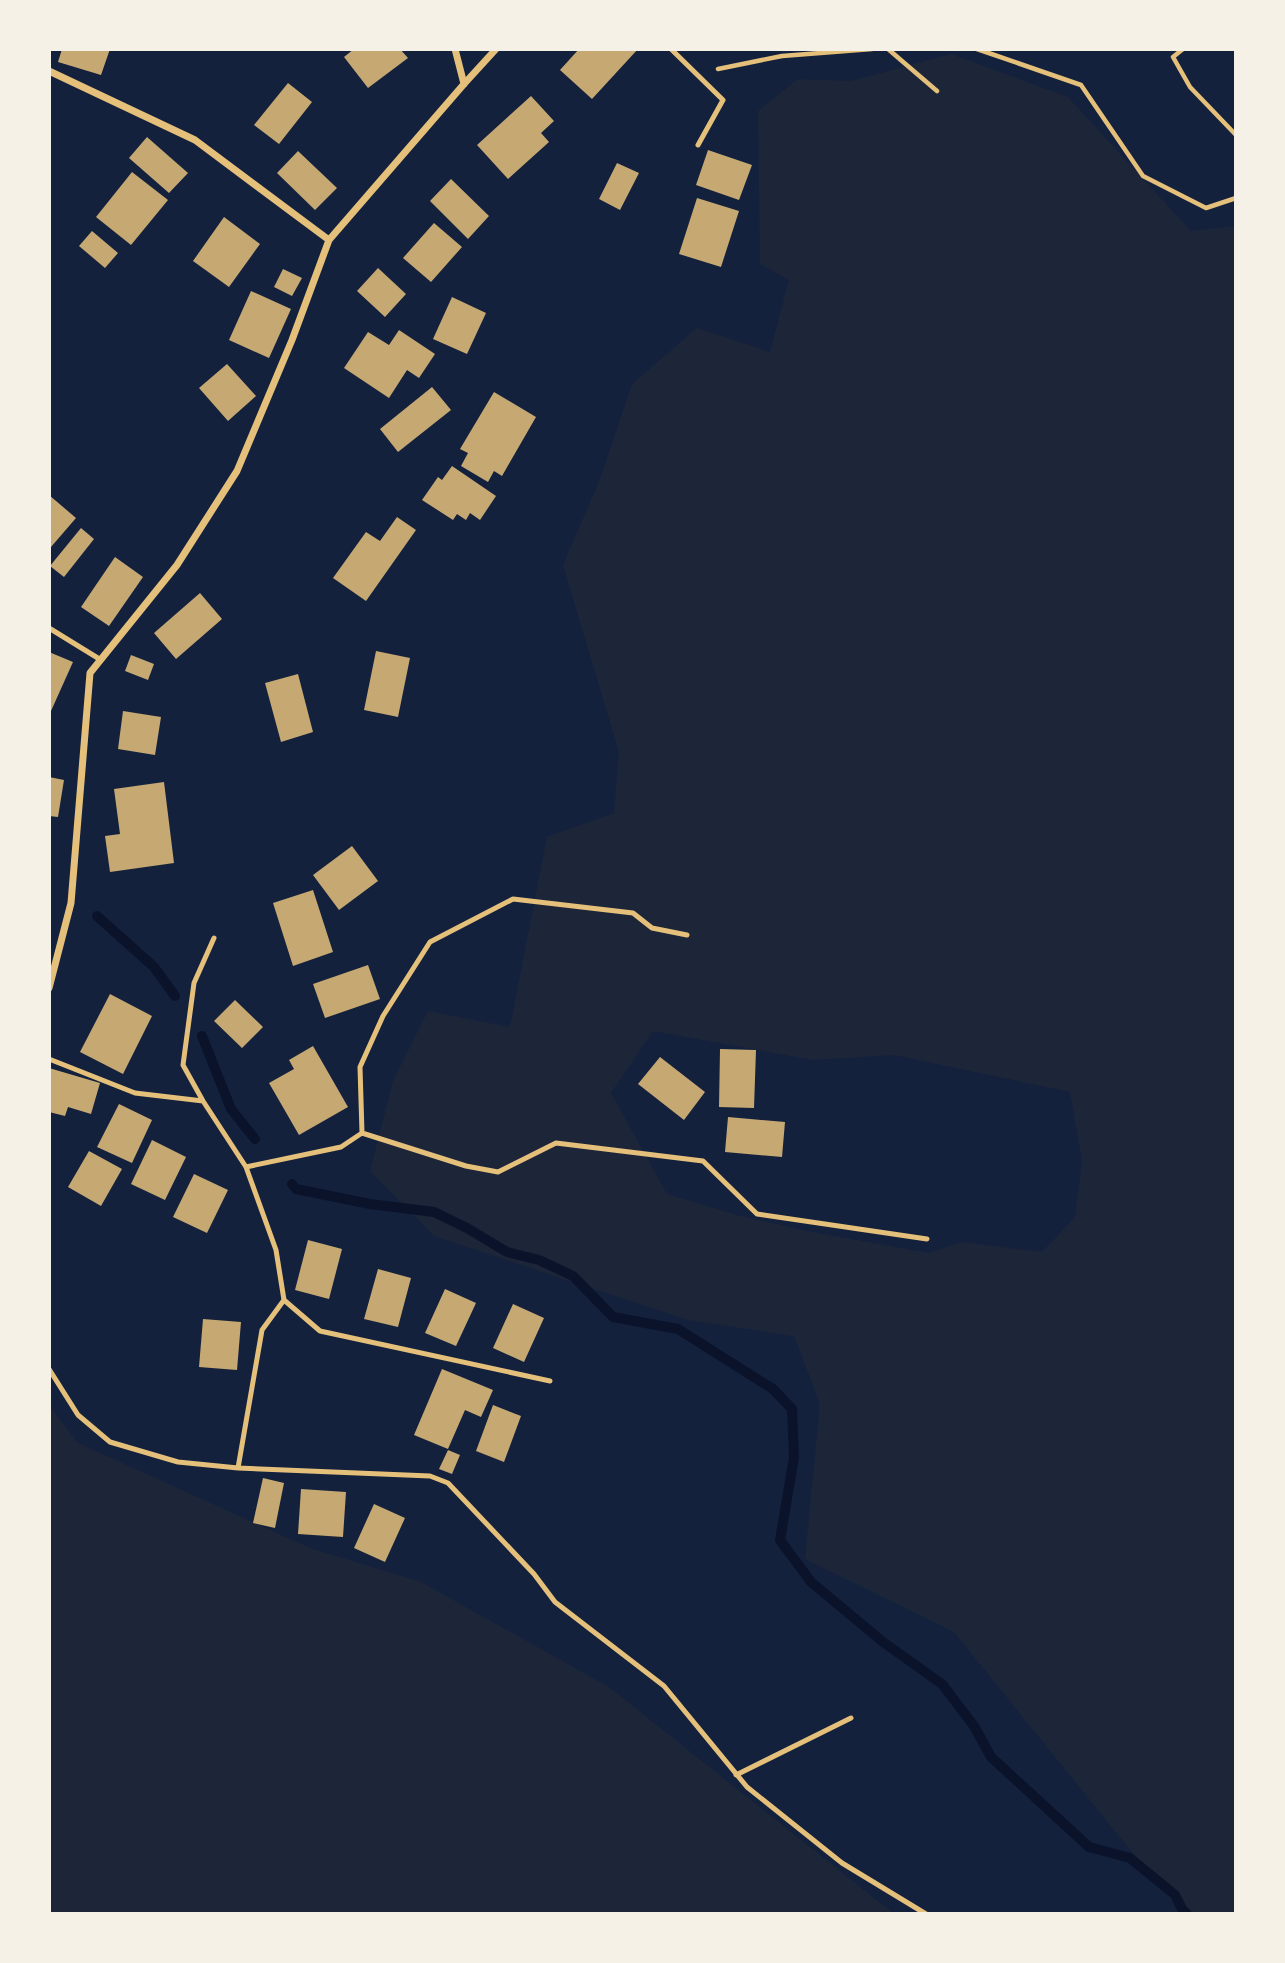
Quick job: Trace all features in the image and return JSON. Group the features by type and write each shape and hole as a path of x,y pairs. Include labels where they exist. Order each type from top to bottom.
{"street":[{"path":"455,49 464,83"},
{"path":"49,988 71,903 90,673 177,565 237,471 292,340 329,240 496,49"},
{"path":"49,71 195,140 329,240"}],"lane":[{"path":"671,49 723,100 698,145"},
{"path":"49,628 102,660"},
{"path":"362,1133 360,1067 383,1016 430,942 513,898 633,913 652,928 687,935"},
{"path":"214,937 194,984 183,1065 246,1167 276,1250 284,1300 320,1331 550,1381"},
{"path":"49,1059 135,1093 203,1101"},
{"path":"246,1167 341,1147 362,1133"},
{"path":"362,1133 466,1166 498,1172 556,1143 703,1161 757,1214 927,1238"},
{"path":"238,1468 262,1330 284,1300"},
{"path":"49,1369 78,1415 110,1442 178,1462 238,1468 430,1476 448,1483 534,1574 555,1602 664,1686 747,1787 842,1863 926,1914"},
{"path":"736,1775 851,1718"}],"path":[{"path":"697,74 782,55 872,49"},
{"path":"888,49 937,91"},
{"path":"977,49 1080,85 1143,176 1206,208 1236,198"},
{"path":"1183,49 1173,57 1190,87 1236,135"}],"shaded area":[{"path":"951,54 1068,97 1191,231 1236,226 1236,1914 1182,1914 954,1632 805,1559 820,1404 794,1336 688,1320 434,1236 370,1171 393,1081 428,1011 510,1027 547,837 614,813 619,752 563,565 600,479 632,384 697,328 770,352 789,280 760,264 758,111 798,79 851,81","holes":["653,1031 813,1060 894,1055 1070,1092 1082,1161 1075,1217 1042,1252 961,1242 929,1253 807,1231 733,1214 667,1194 611,1093"]},
{"path":"49,1405 78,1443 310,1548 421,1582 609,1687 894,1914 49,1914"}],"building":[{"path":"62,49 110,49 101,75 58,62"},
{"path":"354,49 400,49 408,58 368,88 344,57"},
{"path":"579,49 638,49 592,99 560,70"},
{"path":"288,83 312,102 279,144 254,125"},
{"path":"531,96 554,121 541,133 549,142 508,179 477,145"},
{"path":"147,137 188,173 169,193 129,158"},
{"path":"708,150 752,165 739,200 696,185"},
{"path":"298,151 337,188 315,210 277,173"},
{"path":"617,163 639,173 620,210 599,199"},
{"path":"132,172 168,200 131,245 96,217"},
{"path":"451,179 489,216 468,239 430,201"},
{"path":"697,198 739,211 721,267 679,254"},
{"path":"224,217 260,244 229,287 193,261"},
{"path":"434,223 462,247 431,282 403,258"},
{"path":"92,231 118,253 105,268 79,246"},
{"path":"378,268 406,294 385,317 357,291"},
{"path":"283,269 302,278 292,296 274,287"},
{"path":"251,291 291,309 269,358 229,340"},
{"path":"452,297 486,313 467,354 433,339"},
{"path":"399,330 435,354 419,378 407,370 389,398 344,368 368,332 389,345"},
{"path":"227,364 256,396 228,421 199,388"},
{"path":"432,387 451,410 398,452 380,429"},
{"path":"494,392 536,417 502,476 494,471 488,482 461,466 468,453 460,449"},
{"path":"452,466 496,496 480,520 470,513 466,520 457,514 453,520 422,500 438,477 442,480"},
{"path":"49,495 76,518 51,547 49,546"},
{"path":"397,517 416,530 366,601 333,578 366,532 380,541"},
{"path":"81,528 94,539 64,577 50,566"},
{"path":"115,557 143,577 109,626 81,607"},
{"path":"200,593 222,619 176,659 154,633"},
{"path":"376,651 410,658 398,717 364,710"},
{"path":"49,652 73,662 51,711 49,710"},
{"path":"131,655 154,664 148,680 125,671"},
{"path":"298,674 313,732 281,742 265,683"},
{"path":"123,711 161,717 155,755 118,749"},
{"path":"49,777 64,780 58,817 49,816"},
{"path":"164,782 174,863 110,872 105,836 120,834 114,789"},
{"path":"352,846 378,881 339,910 313,875"},
{"path":"313,890 333,952 293,966 273,903"},
{"path":"368,965 380,999 325,1018 313,984"},
{"path":"110,994 152,1016 123,1074 80,1052"},
{"path":"235,1000 263,1027 242,1048 214,1021"},
{"path":"313,1046 348,1107 299,1135 269,1083 294,1069 289,1060"},
{"path":"720,1049 756,1050 754,1108 719,1107"},
{"path":"660,1057 705,1092 684,1120 638,1084"},
{"path":"49,1068 100,1083 91,1114 68,1107 65,1116 49,1112"},
{"path":"119,1104 152,1120 132,1163 97,1147"},
{"path":"728,1117 785,1122 782,1157 725,1152"},
{"path":"152,1140 186,1157 165,1200 131,1184"},
{"path":"89,1151 122,1169 101,1206 68,1187"},
{"path":"194,1174 228,1190 207,1233 173,1217"},
{"path":"308,1240 342,1249 329,1299 295,1290"},
{"path":"378,1269 411,1278 398,1327 364,1319"},
{"path":"445,1289 476,1303 456,1346 425,1333"},
{"path":"513,1304 544,1318 524,1362 493,1348"},
{"path":"203,1319 241,1322 237,1370 199,1367"},
{"path":"442,1369 493,1390 481,1417 465,1410 448,1449 414,1435"},
{"path":"493,1405 521,1416 504,1462 476,1451"},
{"path":"448,1450 460,1455 452,1474 439,1469"},
{"path":"263,1478 284,1483 275,1528 253,1523"},
{"path":"301,1489 346,1492 343,1537 298,1534"},
{"path":"374,1504 405,1518 385,1562 354,1548"}],"waterway":[{"path":"97,916 154,967 175,996"},
{"path":"202,1036 231,1109 255,1139"},
{"path":"292,1184 296,1189 370,1204 434,1212 507,1252 539,1260 573,1276 613,1317 678,1329 773,1389 792,1409 794,1457 780,1540 811,1582 883,1642 942,1684 974,1726 991,1757 1089,1847 1130,1858 1175,1895 1187,1914"}]}
